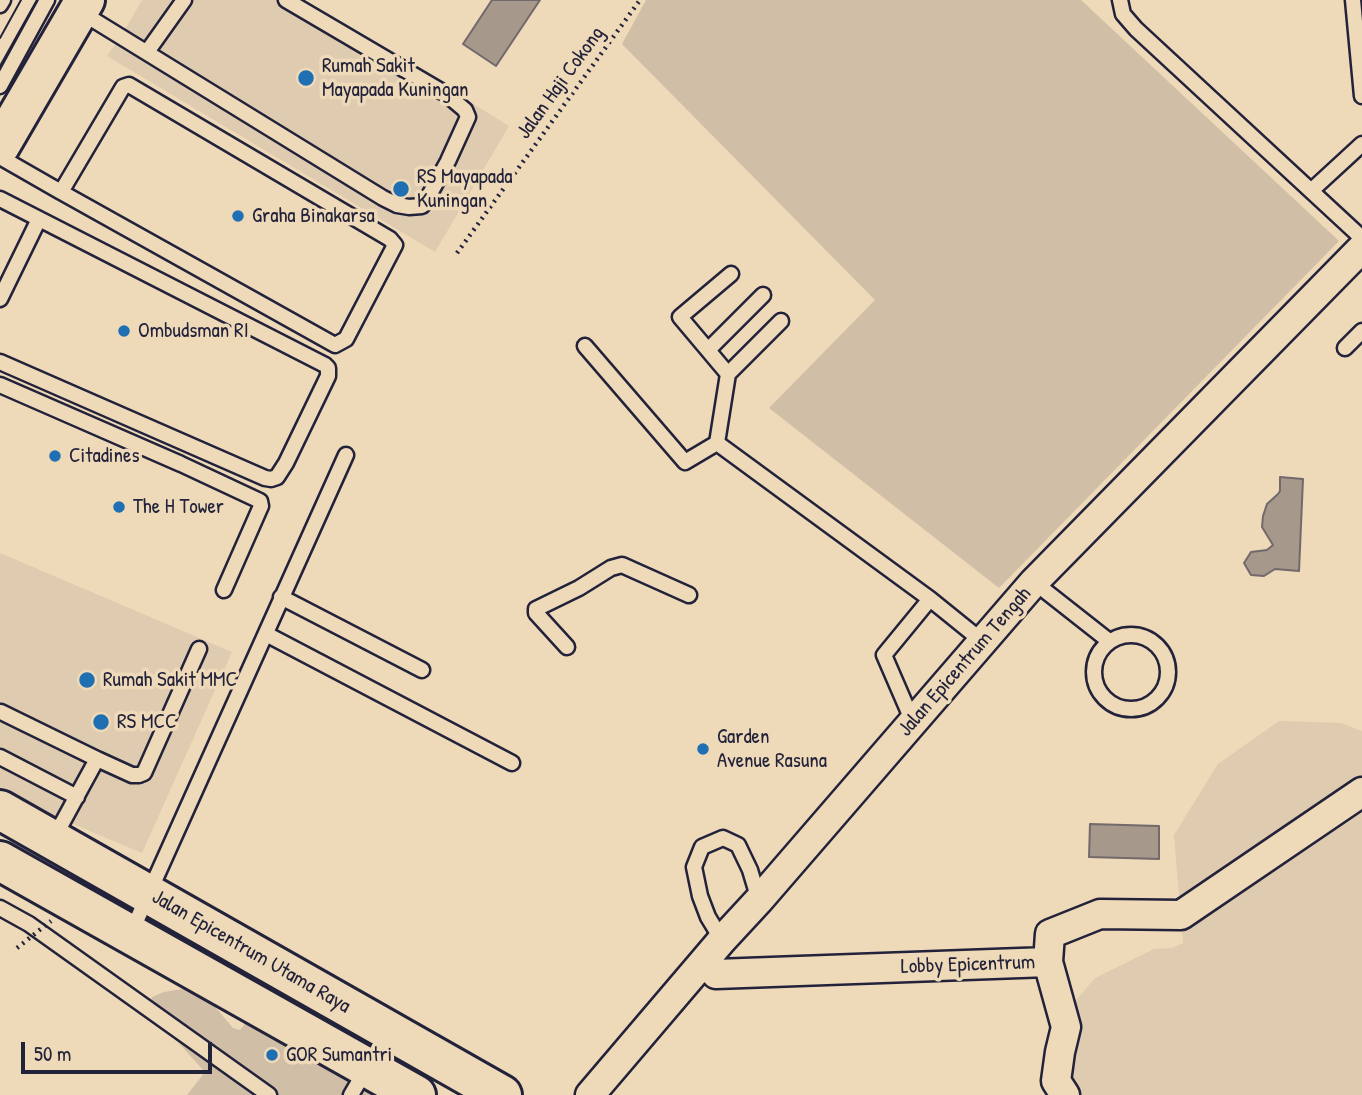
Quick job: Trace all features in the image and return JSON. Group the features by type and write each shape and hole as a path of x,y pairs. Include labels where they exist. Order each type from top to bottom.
{"main road":[{"path":"0,146 70,4"},
{"name":"Jalan Epicentrum Utama Raya","path":"0,810 389,1031 479,1086"},
{"name":"Jalan Epicentrum Utama Raya","path":"0,861 130,934 359,1081 416,1095"}],"street":[{"name":"Jalan Epicentrum Tengah","path":"590,1095 1034,582 1362,248"},
{"name":"Lobby Epicentrum","path":"716,974 1048,962 1050,934 1100,914 1181,915 1362,792"},
{"path":"1048,962 1066,1027 1056,1081 1065,1095"}],"lane":[{"path":"0,5 3,0"},
{"path":"147,52 184,0"},
{"path":"0,86 70,4 397,205 422,206 448,161 468,117 465,110 446,94 286,0"},
{"path":"1120,0 1123,14 1136,29 1362,238"},
{"path":"1353,0 1362,96"},
{"path":"0,157 61,192 335,345 346,339 395,245 379,232 129,85 122,87 61,192"},
{"path":"1311,190 1362,144"},
{"path":"0,198 325,365 328,368 328,376 285,463 277,477 271,479 0,362"},
{"path":"0,299 39,219"},
{"path":"728,374 680,317 731,274"},
{"path":"708,350 764,295"},
{"path":"717,443 728,374 780,321"},
{"path":"1345,348 1362,331"},
{"path":"585,346 685,462 717,443"},
{"path":"0,385 260,501 261,506 223,590"},
{"path":"717,443 930,599 982,641"},
{"path":"130,934 346,455"},
{"path":"567,647 536,613 536,608 579,588 611,568 622,565 689,595"},
{"path":"1034,582 1109,641"},
{"path":"281,597 422,670"},
{"path":"913,722 884,655 930,599"},
{"path":"265,634 512,763"},
{"path":"1132,634 1155,643 1163,652 1168,676 1165,687 1149,705 1138,709 1125,708 1113,704 1103,696 1094,674 1095,661 1100,650 1109,641 1132,634"},
{"path":"1,712 132,775 139,775 144,773 199,649"},
{"path":"0,757 77,797"},
{"path":"53,840 97,759"},
{"path":"722,940 699,896 694,867 702,847 723,838 738,845 750,870 759,900"},
{"path":"0,908 29,924 270,1095"},
{"path":"359,1081 389,1031"}],"path":[{"name":"Jalan Haji Cokong","path":"457,253 640,0"},
{"path":"17,948 51,921"}],"shaded area":[{"name":"RS Mayapada Kuningan","path":"142,0 305,0 509,126 435,252 107,56"},
{"path":"492,0 540,0 496,66 463,44"},
{"path":"646,0 1081,0 1339,241 999,588 769,408 875,300 622,44"},
{"path":"1280,477 1303,479 1299,571 1275,569 1264,576 1251,575 1244,563 1251,552 1267,550 1273,545 1262,527 1263,516 1267,504 1280,491"},
{"name":"RS MCC","path":"0,553 232,652 142,853 30,808 0,792"},
{"path":"1279,721 1341,723 1362,731 1362,1095 1071,1095 1066,1047 1071,1006 1095,978 1154,949 1172,948 1183,943 1174,835 1218,764"},
{"path":"1090,824 1159,826 1159,859 1089,857"},
{"name":"GOR Sumantri","path":"188,988 204,994 233,1028 240,1030 252,1015 395,1095 187,1095 205,1072 166,1029 151,1001 152,997 164,992"}],"tram line":[{"path":"0,38 21,0"},
{"path":"0,66 37,0"}],"place":[{"name":"Rumah Sakit Mayapada Kuningan","path":"306,78"},
{"name":"RS Mayapada Kuningan","path":"401,189"},
{"name":"Graha Binakarsa","path":"238,216"},
{"name":"Ombudsman RI","path":"124,331"},
{"name":"Citadines","path":"55,456"},
{"name":"The H Tower","path":"119,507"},
{"name":"Rumah Sakit MMC","path":"87,680"},
{"name":"RS MCC","path":"101,722"},
{"name":"Garden Avenue Rasuna","path":"703,749"},
{"name":"GOR Sumantri","path":"272,1055"}]}
